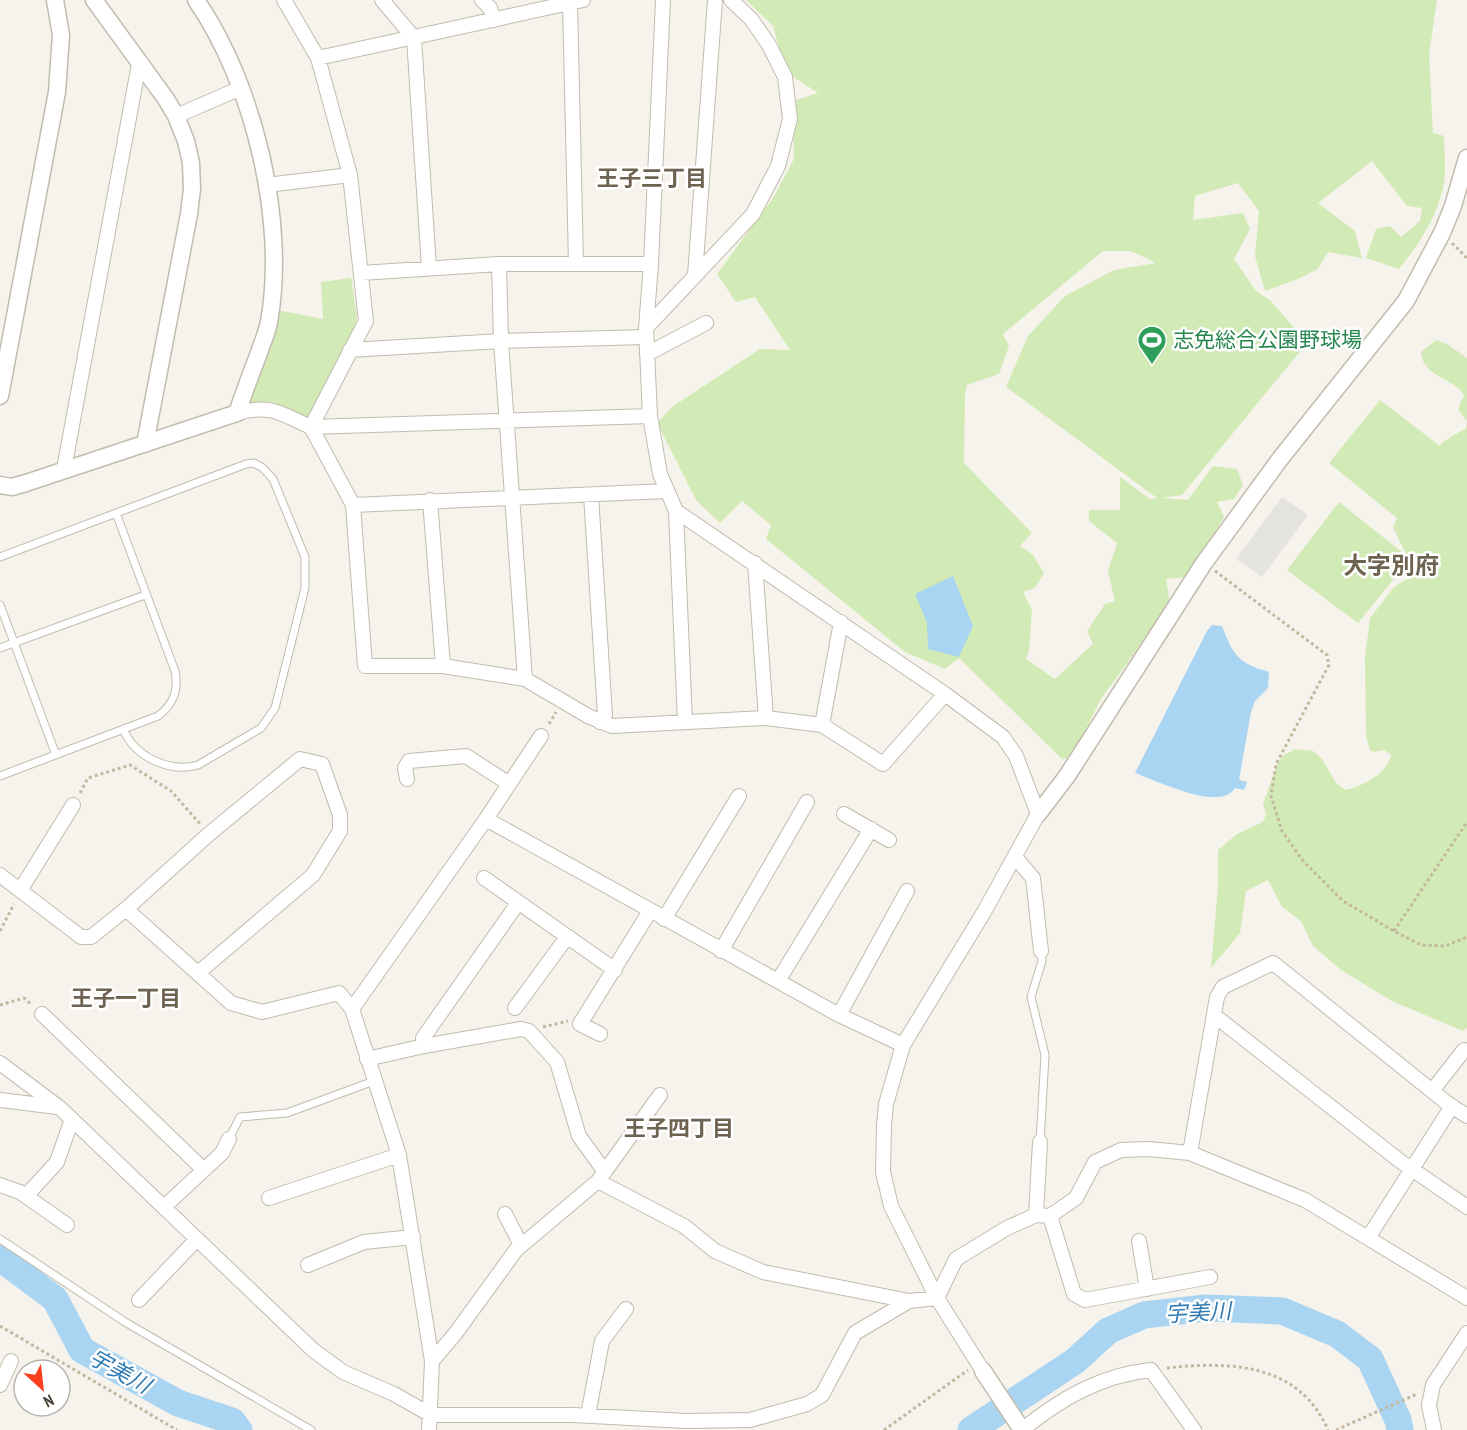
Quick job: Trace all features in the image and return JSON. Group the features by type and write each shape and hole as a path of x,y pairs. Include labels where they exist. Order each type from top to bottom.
{"street":[{"path":"0,396 57,92 61,35 55,0"},
{"path":"93,0 166,99 186,141 191,163 192,189 189,214 145,444"},
{"path":"196,0 216,34 242,88 255,128 267,185 274,249 274,281 269,324 237,413"},
{"path":"285,0 318,58 350,175 366,321 311,427"},
{"path":"382,0 414,39 429,268"},
{"path":"482,0 489,8 494,20"},
{"path":"663,0 646,332 650,416 660,474 676,511 685,722"},
{"path":"695,276 715,0"},
{"path":"350,350 646,332 753,214 778,166 790,119 785,77 769,45 751,19 731,0"},
{"path":"318,58 414,39 577,1 576,263"},
{"path":"64,469 139,64"},
{"path":"176,116 242,88"},
{"path":"1194,1430 1150,1370 1126,1372 1106,1379 1064,1399 1019,1426 937,1298 891,1206 883,1172 886,1104 903,1044 984,912 1038,814 1067,776 1204,562 1281,459 1406,301 1442,233 1453,206 1467,158"},
{"path":"267,185 350,175"},
{"path":"361,273 499,264 651,264"},
{"path":"499,264 501,341 525,679"},
{"path":"647,354 706,323"},
{"path":"0,485 12,487 253,409 270,408 311,427 650,416"},
{"path":"311,427 353,505 365,666 443,666 525,679 600,722 612,726 766,718 822,725 883,764 945,694"},
{"path":"353,505 667,491"},
{"path":"591,495 605,715 600,722"},
{"path":"430,500 443,666"},
{"path":"676,511 945,694 1003,737 1016,756 1038,814"},
{"path":"755,563 766,718"},
{"path":"822,725 840,622"},
{"path":"352,1009 486,819 541,736"},
{"path":"407,779 405,768 409,761 466,756 508,783"},
{"path":"0,875 81,937 91,937 126,909 209,834 300,759 322,764 340,815 340,831 313,875 198,973"},
{"path":"664,919 739,796"},
{"path":"722,951 807,802"},
{"path":"21,889 73,806"},
{"path":"844,814 889,840"},
{"path":"486,819 840,1015 903,1044"},
{"path":"778,981 870,830"},
{"path":"1015,857 1033,878 1041,951"},
{"path":"484,878 615,970"},
{"path":"840,1015 907,891"},
{"path":"424,1046 423,1038 518,903"},
{"path":"126,909 231,1003 262,1012 339,993 352,1009 399,1155 432,1361 429,1430"},
{"path":"600,1034 580,1024 650,911"},
{"path":"515,1008 567,937"},
{"path":"1190,1153 1217,997 1224,987 1273,963 1432,1091 1467,1116"},
{"path":"42,1014 204,1170"},
{"path":"1215,1016 1412,1169 1467,1207"},
{"path":"367,1059 424,1046 521,1029 529,1031 557,1062 579,1136 602,1176 684,1226 715,1251 763,1272 909,1300 937,1298"},
{"path":"1432,1091 1464,1050"},
{"path":"0,1063 72,1119 313,1350 344,1372 394,1394 431,1415 588,1415 686,1420 750,1420 807,1404 822,1395 855,1333 909,1300"},
{"path":"432,1361 455,1334 516,1250 602,1176 660,1095"},
{"path":"0,1100 60,1108"},
{"path":"1368,1238 1452,1106"},
{"path":"26,1196 57,1162 72,1119"},
{"path":"164,1207 222,1153 229,1139"},
{"path":"1040,1142 1043,1216 1074,1294 1085,1300 1210,1277"},
{"path":"937,1298 956,1259 1007,1228 1043,1216 1076,1198 1095,1162 1121,1150 1148,1149 1190,1153 1305,1200 1467,1298"},
{"path":"269,1198 399,1155"},
{"path":"0,1185 26,1196 67,1226"},
{"path":"505,1214 521,1245"},
{"path":"308,1265 364,1242 413,1238"},
{"path":"139,1300 197,1239"},
{"path":"1139,1241 1147,1289"},
{"path":"588,1415 602,1341 626,1309"},
{"path":"1434,1430 1429,1405 1433,1385 1467,1333"},
{"path":"0,1385 11,1360"}],"lane":[{"path":"0,557 233,468 254,463 263,468 273,479 306,564 305,588 275,708 261,728 191,767 158,763 128,740 123,729"},
{"path":"0,776 158,716 177,692 175,671 116,513"},
{"path":"0,648 145,595"},
{"path":"0,605 56,755"},
{"path":"1040,1142 1046,1055 1031,997 1042,961 1041,951"},
{"path":"229,1139 240,1117 287,1113 374,1081"},
{"path":"0,1239 125,1322 311,1430"}],"path":[{"path":"1204,562 1328,655 1329,665 1276,764 1270,796 1282,831 1303,861 1343,901 1421,945 1445,946 1467,937"},
{"path":"541,736 564,700"},
{"path":"73,806 88,778 130,765 171,791 209,834"},
{"path":"1394,931 1467,822"},
{"path":"0,932 21,889"},
{"path":"0,1005 24,998 42,1014"},
{"path":"529,1031 575,1020 582,1021"},
{"path":"0,1326 177,1430"},
{"path":"1150,1370 1201,1364 1230,1364 1264,1373 1290,1384 1304,1395 1320,1412 1328,1430"},
{"path":"884,1430 980,1367"},
{"path":"1336,1430 1414,1394"}],"green space":[{"path":"746,0 1437,0 1429,54 1433,133 1444,136 1444,182 1431,221 1420,241 1399,269 1366,258 1376,229 1390,226 1401,237 1420,221 1422,208 1407,206 1372,161 1318,203 1355,231 1362,258 1328,252 1318,269 1265,291 1255,256 1259,211 1238,183 1195,196 1193,220 1243,213 1250,229 1234,259 1256,291 1271,301 1307,343 1182,495 1162,498 1188,500 1213,466 1237,469 1243,485 1234,499 1217,502 1224,517 1188,577 1166,579 1170,604 1101,699 1084,733 1086,758 1062,759 959,658 945,669 905,652 766,539 771,525 742,501 720,523 696,500 657,423 672,407 760,349 790,350 755,297 736,302 717,274 773,198 794,159 793,101 818,93 786,72 773,26","holes":["1103,251 1131,251 1156,263 1114,270 1065,296 1028,336 1006,387 1157,498 1150,499 1120,477 1120,510 1089,510 1089,521 1117,543 1108,571 1115,601 1105,604 1087,631 1093,644 1055,679 1026,659 1029,651 1032,610 1023,592 1035,588 1044,573 1033,555 1020,546 1032,533 964,463 965,395 967,385 999,374 1009,346 1003,334"]},
{"path":"351,278 357,317 354,329 308,421 272,402 249,403 277,310 323,319 321,282"},
{"path":"1436,340 1447,344 1467,358 1467,421 1459,411 1459,405 1464,396 1460,390 1434,373 1423,361 1421,352"},
{"path":"1380,400 1440,446 1466,428 1467,421 1467,1028 1463,1031 1392,1001 1341,970 1313,946 1301,921 1282,907 1268,880 1246,891 1240,933 1211,968 1218,886 1218,850 1237,834 1263,822 1266,814 1263,804 1278,762 1284,755 1295,749 1313,751 1322,759 1336,783 1345,790 1359,786 1380,773 1389,762 1391,755 1384,750 1374,752 1370,750 1366,736 1365,657 1370,618 1394,587 1407,579 1411,564 1409,560 1358,623 1287,570 1339,502 1407,556 1393,527 1397,518 1329,463"}],"shaded area":[{"path":"1282,497 1308,515 1262,577 1236,559"}],"water":[{"path":"953,576 973,626 959,657 928,649 927,622 915,594"},
{"path":"1212,625 1222,626 1234,651 1243,661 1269,672 1268,688 1255,701 1251,712 1239,780 1247,782 1244,790 1235,788 1228,795 1216,797 1188,792 1135,773"},
{"path":"1402,1411 1409,1430 1394,1430 1391,1416"}],"waterway":[{"name":"宇美川","path":"0,1258 55,1299 82,1350 178,1403 232,1421 239,1430"},
{"name":"宇美川","path":"971,1430 1075,1361 1108,1331 1144,1315 1206,1308 1282,1311 1337,1334 1370,1359 1398,1420 1400,1430"}],"place":[{"name":"志免総合公園野球場","path":"1152,366"}],"district":[{"name":"王子三丁目","path":"652,178"},
{"name":"大字別府","path":"1391,566"},
{"name":"王子一丁目","path":"126,998"},
{"name":"王子四丁目","path":"679,1128"}]}
